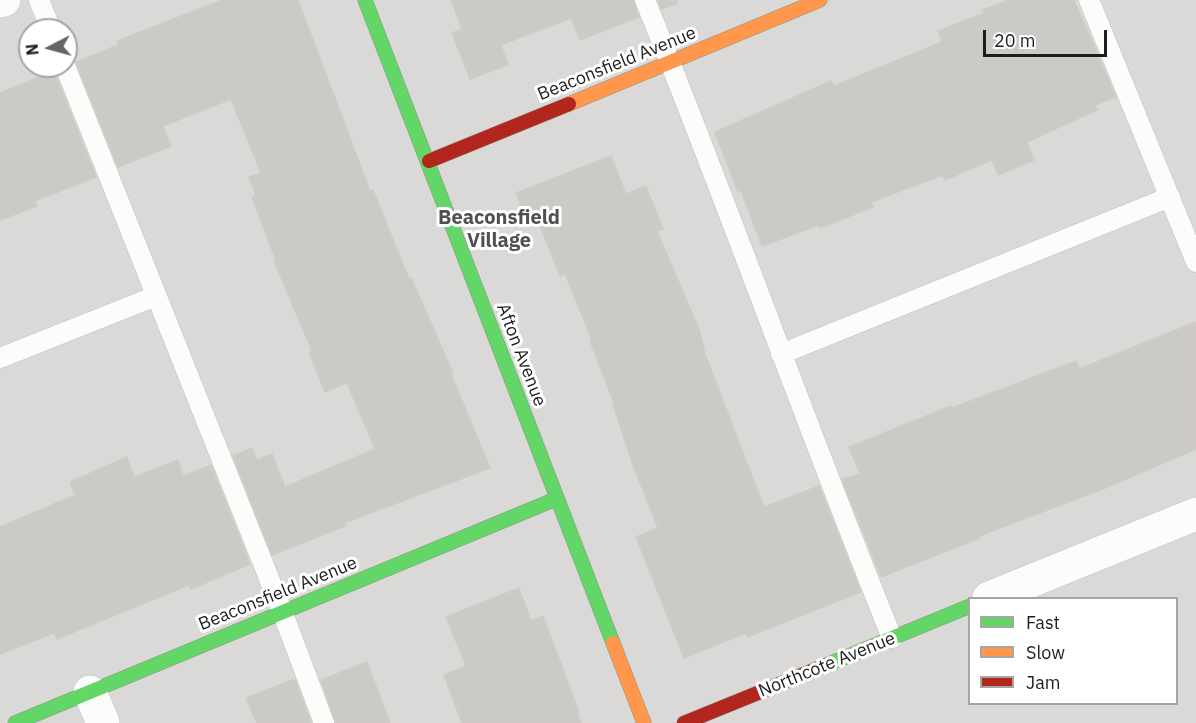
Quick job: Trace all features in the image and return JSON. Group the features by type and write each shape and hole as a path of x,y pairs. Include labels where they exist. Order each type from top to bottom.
{"street":[{"name":"Afton Avenue","path":"365,0 429,161 556,500 645,723"},
{"name":"Beaconsfield Avenue","path":"429,161 820,0"},
{"name":"Beaconsfield Avenue","path":"15,723 556,500"},
{"path":"991,597 1196,514"},
{"name":"Northcote Avenue","path":"684,723 968,606"},
{"path":"90,692 103,723"}],"lane":[{"path":"39,0 46,18"},
{"path":"645,0 892,638"},
{"path":"1089,0 1196,262"},
{"path":"70,78 282,611 324,723"},
{"path":"781,354 1170,196"},
{"path":"0,358 156,296"}],"shaded area":[{"path":"0,0 1196,0 1196,723 0,723"}],"building":[{"path":"222,0 298,0 370,191 373,190 409,279 411,278 453,373 451,374 490,468 344,523 345,526 272,555 233,456 252,448 257,460 272,454 285,487 375,449 347,383 325,392 309,352 312,351 274,261 276,260 252,198 256,196 249,177 261,173 231,99 163,126 171,146 118,167 78,67 78,61 118,45 117,41"},
{"path":"451,0 633,0 639,17 580,40 571,18 501,45 508,65 470,79 452,33 462,29"},
{"path":"658,0 676,0 677,3 661,9"},
{"path":"1009,0 1074,0 1116,97 1095,105 1097,110 1027,142 1034,160 998,175 992,160 945,180 943,175 871,202 873,207 820,228 819,225 762,246 715,132 831,81 834,86 942,42 938,31 984,13 983,10"},
{"path":"37,78 57,78 96,177 35,201 37,206 0,220 0,93"},
{"path":"611,156 626,194 646,186 663,229 657,231 699,329 705,354 764,507 819,486 861,592 747,637 746,633 684,658 636,537 658,528 633,465 614,403 590,341 592,340 565,274 560,276 539,223 530,226 516,193"},
{"path":"1196,322 1196,449 1108,487 979,536 980,538 881,577 842,479 860,474 849,447 951,406 952,408 1076,361 1079,369"},
{"path":"127,457 134,477 178,460 183,476 211,465 250,564 191,589 189,585 57,639 54,633 0,654 0,527 75,495 70,482"},
{"path":"519,588 531,621 543,616 581,723 462,723 444,675 466,666 446,617"},
{"path":"367,662 390,723 336,723 321,680"},
{"path":"295,679 311,723 257,723 246,698"}],"traffic: fast":[{"path":"365,0 613,643"},
{"path":"15,723 556,499"},
{"path":"829,664 968,607"}],"traffic: slow":[{"path":"569,104 820,0"},
{"path":"613,643 644,723"}],"traffic: jam":[{"path":"429,161 569,104"},
{"path":"684,723 829,664"}],"district":[{"name":"Beaconsfield Village","path":"499,230"}]}
